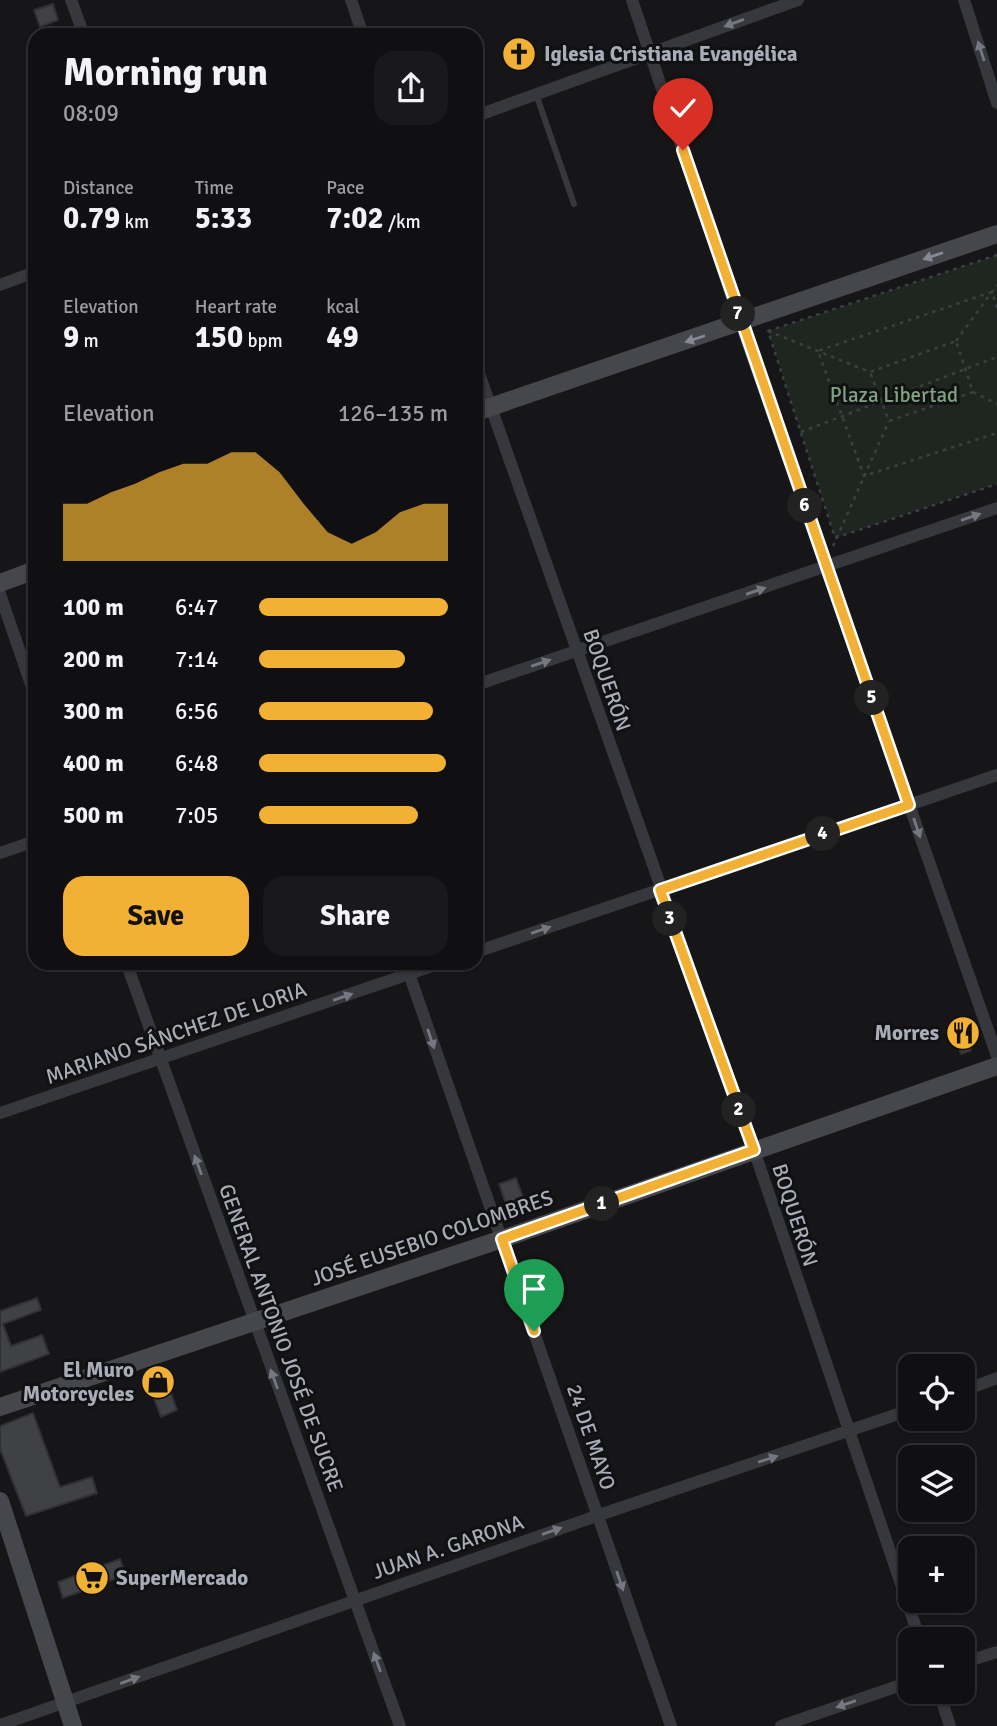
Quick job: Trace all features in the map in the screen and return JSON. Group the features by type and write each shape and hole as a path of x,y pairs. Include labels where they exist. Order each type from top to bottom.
{"street":[{"path":"72,0 82,28"},
{"path":"351,0 361,28"},
{"path":"632,0 741,324 997,1056"},
{"path":"483,113 798,0"},
{"path":"964,0 997,103"},
{"path":"483,410 741,324 997,234"},
{"path":"0,285 28,275"},
{"name":"BOQUERÓN","path":"483,410 576,651 754,1150 847,1433 915,1627"},
{"path":"483,683 997,508"},
{"path":"0,583 28,573"},
{"path":"0,594 28,676"},
{"path":"483,950 997,775"},
{"path":"0,853 28,843"},
{"name":"GENERAL ANTONIO JOSÉ DE SUCRE","path":"129,970 400,1726"},
{"name":"MARIANO SÁNCHEZ DE LORIA","path":"0,1113 159,1059 402,970"},
{"name":"24 DE MAYO","path":"408,970 671,1726"},
{"name":"JOSÉ EUSEBIO COLOMBRES","path":"0,1407 502,1239 997,1066"},
{"path":"975,1386 997,1378"},
{"name":"JUAN A. GARONA","path":"0,1725 597,1515 898,1414"},
{"path":"0,1501 73,1726"},
{"path":"975,1660 997,1652"},
{"path":"781,1726 898,1686"},
{"path":"943,1704 950,1726"}],"lane":[{"path":"536,94 574,204"}],"path":[{"path":"768,331 997,255"},
{"path":"768,331 870,372 956,341 997,285"},
{"path":"818,351 992,292"},
{"path":"992,292 997,308"},
{"path":"768,331 835,538"},
{"path":"956,341 972,392"},
{"path":"818,351 864,476"},
{"path":"801,432 997,357"},
{"path":"835,538 889,421 870,372"},
{"path":"889,421 972,392 997,404"},
{"path":"864,476 997,433"},
{"path":"835,538 997,484"}],"green space":[{"name":"Plaza Libertad","path":"997,255 997,484 835,538 768,331"}],"building":[{"path":"53,4 58,20 40,27 34,10"},
{"name":"Morres","path":"966,1019 974,1041 970,1051 961,1054 951,1024"},
{"path":"516,1178 525,1203 512,1208 506,1204 499,1184"},
{"path":"37,1298 41,1310 3,1324 11,1346 42,1335 49,1354 0,1372 0,1311"},
{"path":"164,1374 177,1410 161,1417 147,1380"},
{"path":"33,1413 60,1487 92,1477 97,1493 26,1516 0,1449 0,1426"},
{"name":"SuperMercado","path":"120,1559 126,1575 63,1598 58,1582"}],"place":[{"name":"Iglesia Cristiana Evangélica","path":"519,54"},
{"name":"Morres","path":"963,1033"},
{"name":"El Muro Motorcycles","path":"158,1382"},
{"name":"SuperMercado","path":"92,1578"}],"route":[{"path":"534,1331 502,1239 754,1150 660,890 909,805 683,150"}]}
